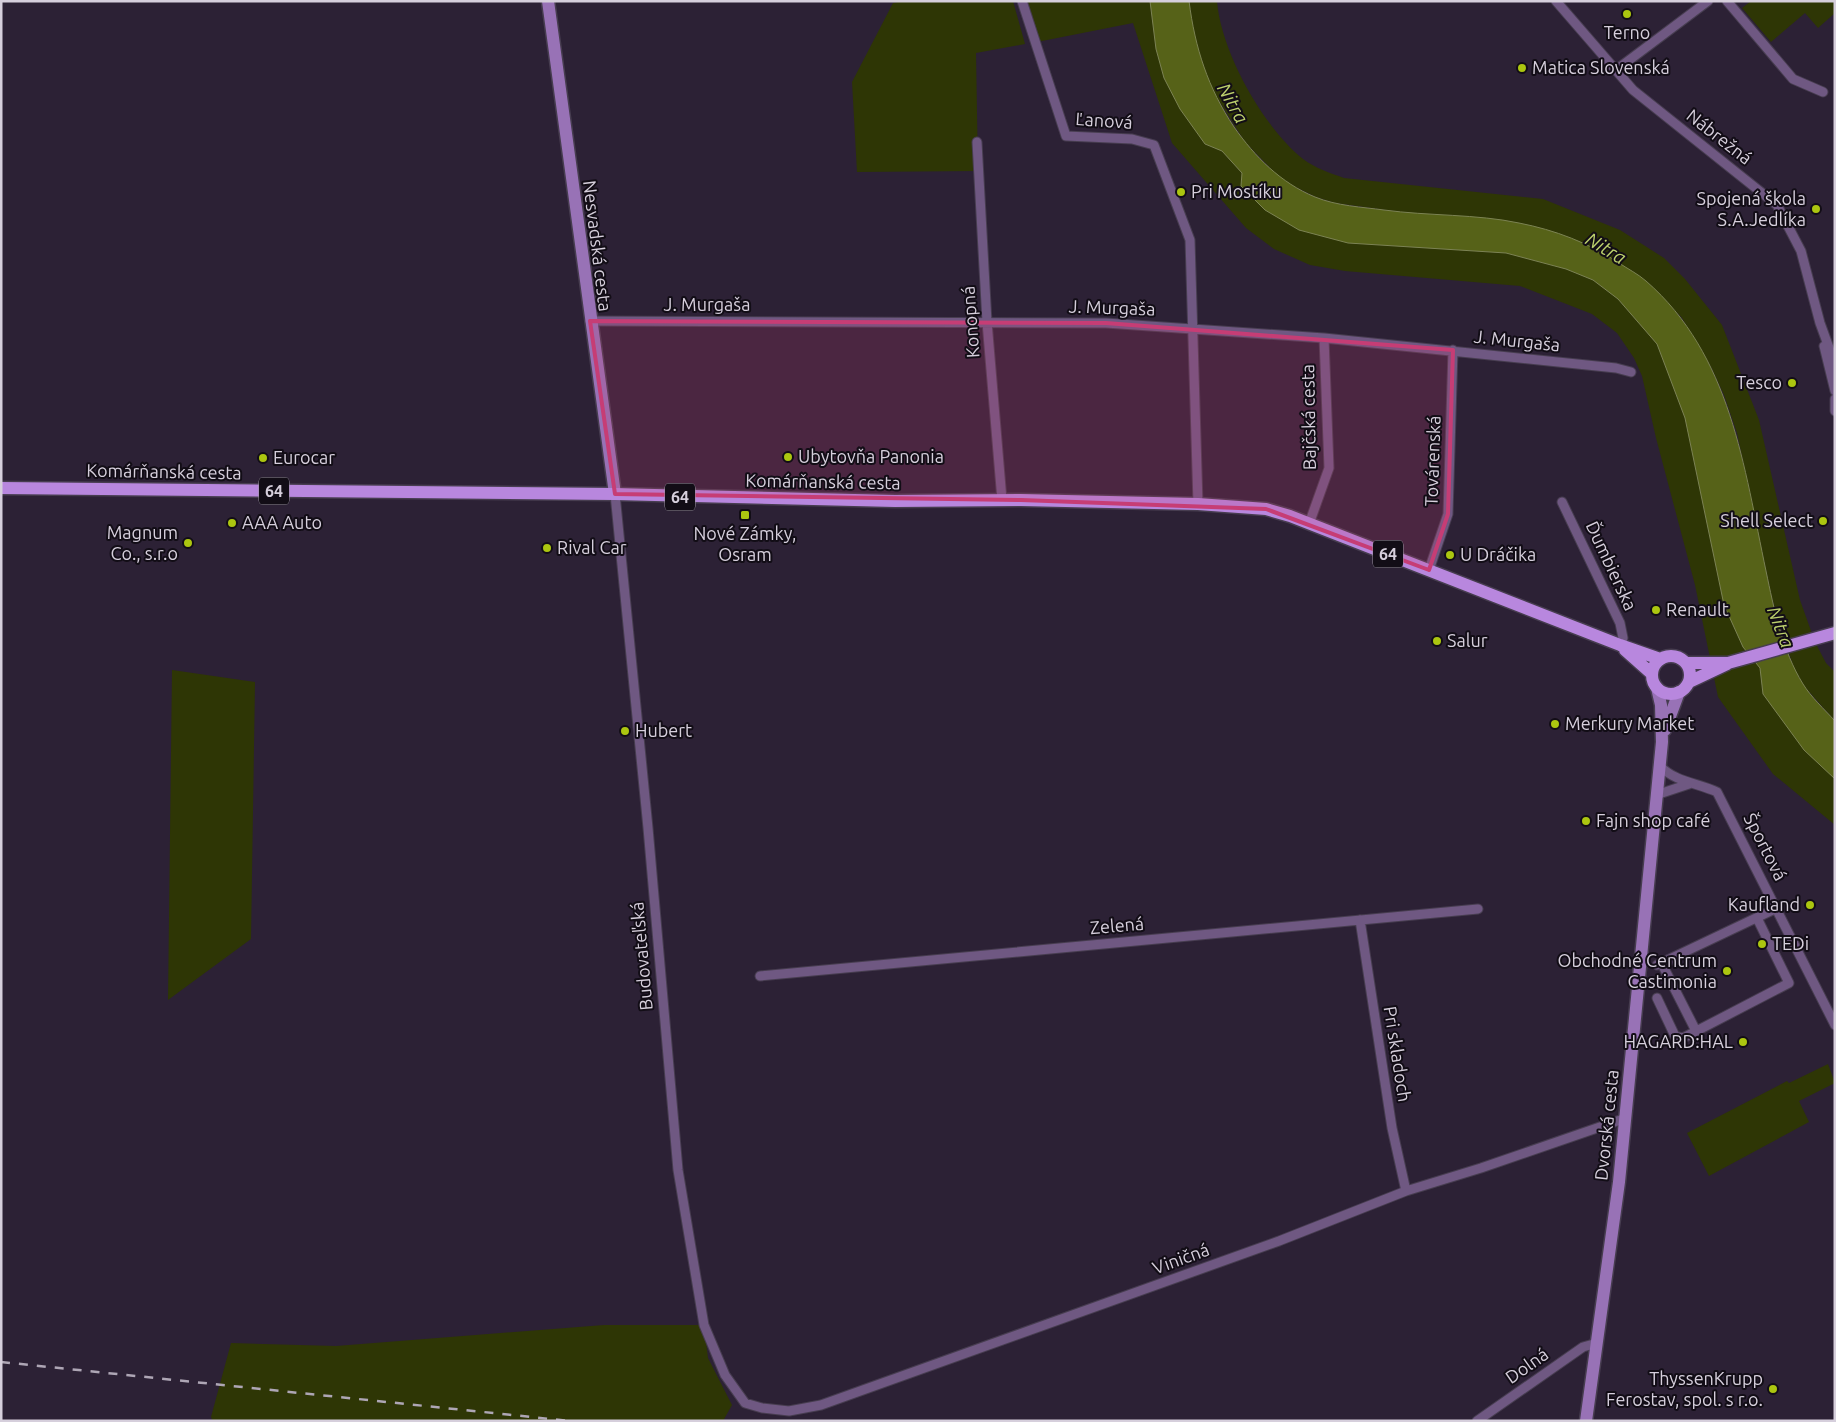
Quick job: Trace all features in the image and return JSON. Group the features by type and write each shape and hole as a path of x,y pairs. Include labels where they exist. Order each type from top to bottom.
{"main road":[{"name":"Komárňanská cesta","path":"1,488 614,494 754,499 1002,500 1198,504 1266,509 1660,659"},
{"name":"64","path":"1679,692 1689,682 1728,663 1835,633"},
{"name":"Komárňanská cesta","path":"1620,645 1652,674"},
{"name":"64","path":"1660,659 1674,655 1687,663 1728,663"},
{"path":"1652,674 1655,664 1660,659"},
{"path":"1687,663 1690,672 1689,682"},
{"name":"64","path":"1652,674 1657,688"},
{"path":"1657,688 1667,694 1679,692"}],"street":[{"name":"Nesvadská cesta","path":"548,1 614,494"},
{"name":"Ľanová","path":"1022,1 1066,136 1132,139 1154,145 1190,240 1191,327 1198,504"},
{"name":"Nábrežná","path":"1556,1 1632,90 1777,205 1800,251 1820,323 1826,360 1835,391"},
{"path":"1616,70 1708,1"},
{"path":"1727,1 1793,79 1823,92"},
{"name":"Konopná","path":"977,142 987,322 1002,500"},
{"name":"J. Murgaša","path":"590,321 1106,323 1191,327 1453,350 1616,368 1631,372"},
{"name":"Nábrežná","path":"1820,323 1833,354 1835,364"},
{"name":"Bajčská cesta","path":"1309,524 1329,468 1324,338"},
{"name":"Továrenská","path":"1429,570 1448,514 1453,350"},
{"path":"1835,399 1835,410"},
{"name":"Budovateľská","path":"614,494 648,828 678,1170 704,1325 725,1375 745,1403"},
{"name":"Ďumbierska","path":"1562,502 1620,623 1623,638 1620,645"},
{"name":"Dvorská cesta","path":"1586,1421 1626,1118 1662,742 1661,705 1657,688"},
{"name":"Dvorská cesta","path":"1662,742 1672,706 1679,692"},
{"name":"Športová","path":"1660,766 1690,784 1705,786 1717,792 1835,1025"},
{"path":"1656,795 1690,784"},
{"path":"1641,963 1663,965 1777,908"},
{"name":"Zelená","path":"760,976 1478,909"},
{"path":"1657,998 1675,1036 1683,1038 1789,983 1757,918"},
{"name":"Pri skladoch","path":"1360,920 1392,1128 1406,1191"},
{"path":"1663,965 1696,1032"},
{"name":"Viničná","path":"745,1403 762,1408 789,1411 821,1406 1261,1247 1406,1191 1481,1168 1626,1118"},
{"name":"Dolná","path":"1477,1421 1584,1347 1597,1343"}],"highlighted area":[{"path":"590,321 1106,323 1453,350 1448,514 1429,570 1266,509 1021,500 615,494"}],"shaded area":[{"path":"903,1 1013,1 1025,44 976,53 978,171 857,172 852,82 893,3"},
{"path":"1025,1 1150,1 1156,49 1164,78 1205,144 1222,151 1243,174 1348,243 1506,253 1566,269 1593,280 1618,299 1657,344 1685,418 1724,605 1743,647 1760,668 1763,694 1835,779 1835,825 1773,774 1718,697 1695,585 1656,438 1642,376 1634,358 1617,333 1592,314 1520,286 1345,271 1310,265 1274,249 1246,228 1172,143 1133,23 1037,42"},
{"path":"1150,1 1189,1 1195,35 1204,67 1225,112 1242,138 1260,159 1291,184 1315,197 1341,204 1401,212 1503,220 1559,233 1596,249 1636,274 1646,281 1675,310 1698,343 1716,378 1730,415 1741,453 1776,614 1789,657 1806,689 1835,721 1835,779 1804,750 1763,694 1760,668 1743,647 1724,605 1685,418 1657,344 1618,299 1593,280 1566,269 1506,253 1348,243 1299,230 1265,210 1241,186 1242,173 1222,151 1205,144 1180,109 1164,78 1156,49"},
{"path":"1189,1 1217,1 1226,43 1246,87 1273,128 1288,145 1312,165 1344,178 1543,199 1620,230 1664,258 1685,279 1722,325 1759,420 1800,600 1815,642 1826,663 1835,672 1835,721 1804,686 1793,666 1772,598 1737,433 1724,395 1712,369 1682,318 1645,280 1408,213 1335,203 1316,197 1283,181 1245,142 1209,85 1194,36"},
{"path":"1751,1 1835,1 1835,13 1818,28 1805,13 1771,42 1742,8"},
{"path":"172,670 255,682 251,939 168,1000"},
{"path":"1828,1064 1835,1083 1799,1101 1809,1122 1709,1176 1687,1133 1787,1081 1789,1083"},
{"path":"604,1325 704,1325 708,1358 732,1405 723,1421 213,1421 211,1417 231,1343 336,1346"}],"railway":[{"path":"1,1362 570,1421"}],"place":[{"name":"Terno","path":"1627,14"},
{"name":"Matica Slovenská","path":"1522,68"},
{"name":"Pri Mostíku","path":"1181,192"},
{"name":"Spojená škola S.A.Jedlíka","path":"1816,209"},
{"name":"Tesco","path":"1792,383"},
{"name":"Ubytovňa Panonia","path":"788,457"},
{"name":"Eurocar","path":"263,458"},
{"name":"Nové Zámky, Osram","path":"745,515"},
{"name":"Shell Select","path":"1823,521"},
{"name":"AAA Auto","path":"232,523"},
{"name":"Magnum Co., s.r.o","path":"188,543"},
{"name":"Rival Car","path":"547,548"},
{"name":"U Dráčika","path":"1450,555"},
{"name":"Renault","path":"1656,610"},
{"name":"Salur","path":"1437,641"},
{"name":"Merkury Market","path":"1555,724"},
{"name":"Hubert","path":"625,731"},
{"name":"Fajn shop café","path":"1586,821"},
{"name":"Kaufland","path":"1810,905"},
{"name":"TEDi","path":"1762,944"},
{"name":"Obchodné Centrum Castimonia","path":"1727,971"},
{"name":"HAGARD:HAL","path":"1743,1042"},
{"name":"ThyssenKrupp Ferostav, spol. s r.o.","path":"1773,1389"}],"water label":[{"name":"Nitra","path":"1233,103"},
{"name":"Nitra","path":"1606,248"},
{"name":"Nitra","path":"1781,627"}]}
